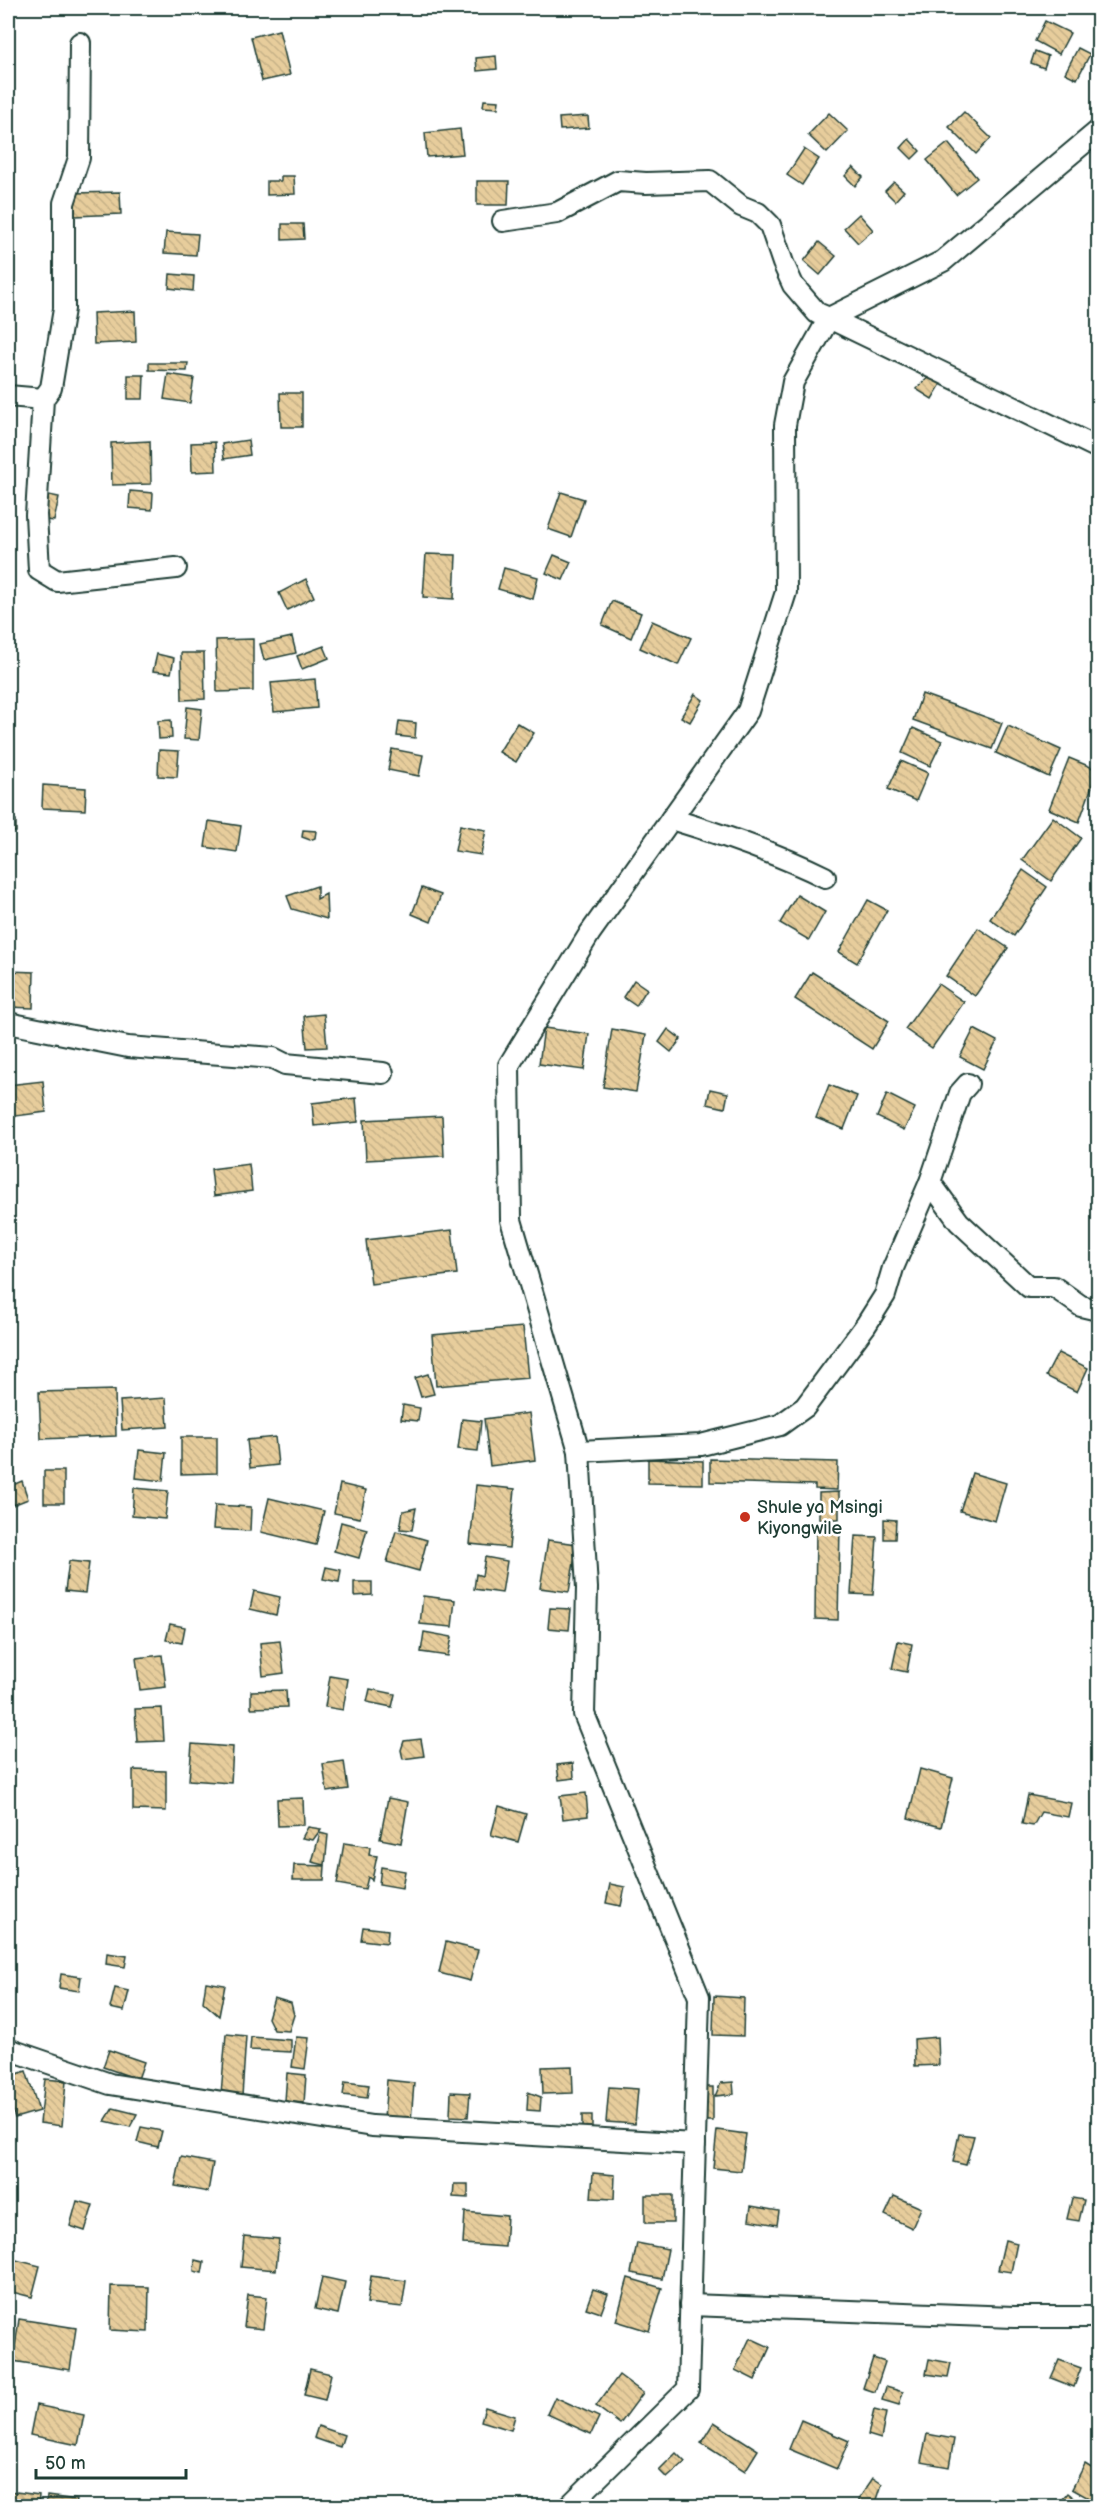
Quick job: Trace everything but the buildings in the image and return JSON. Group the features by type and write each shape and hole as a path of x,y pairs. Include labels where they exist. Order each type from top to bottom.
{"street":[{"path":"80,43 79,158 64,203 64,309 51,388 43,399 36,515 39,570 57,581 176,568"},
{"path":"569,2506 688,2389 699,1997 584,1714 587,1588 579,1451 511,1220 509,1065 590,933 748,711 786,592 785,425 793,382 828,318 943,261 1098,131"},
{"path":"503,221 557,213 618,181 646,183 710,181 741,206 758,213 770,225 793,285 817,314 1098,448"},
{"path":"8,396 43,399"},
{"path":"671,819 727,836 762,852 787,858 825,877"},
{"path":"8,1023 128,1047 273,1058 285,1064 382,1073"},
{"path":"579,1451 701,1445 780,1425 805,1407 867,1325 885,1295 893,1268 930,1182 960,1093 968,1084"},
{"path":"930,1182 959,1222 1029,1287 1054,1287 1081,1306 1098,1310"},
{"path":"8,2049 110,2084 372,2126 695,2144"},
{"path":"690,2305 1014,2317 1098,2317"}],"place":[{"name":"Shule ya Msingi Kiyongwile","path":"745,1517"}]}
